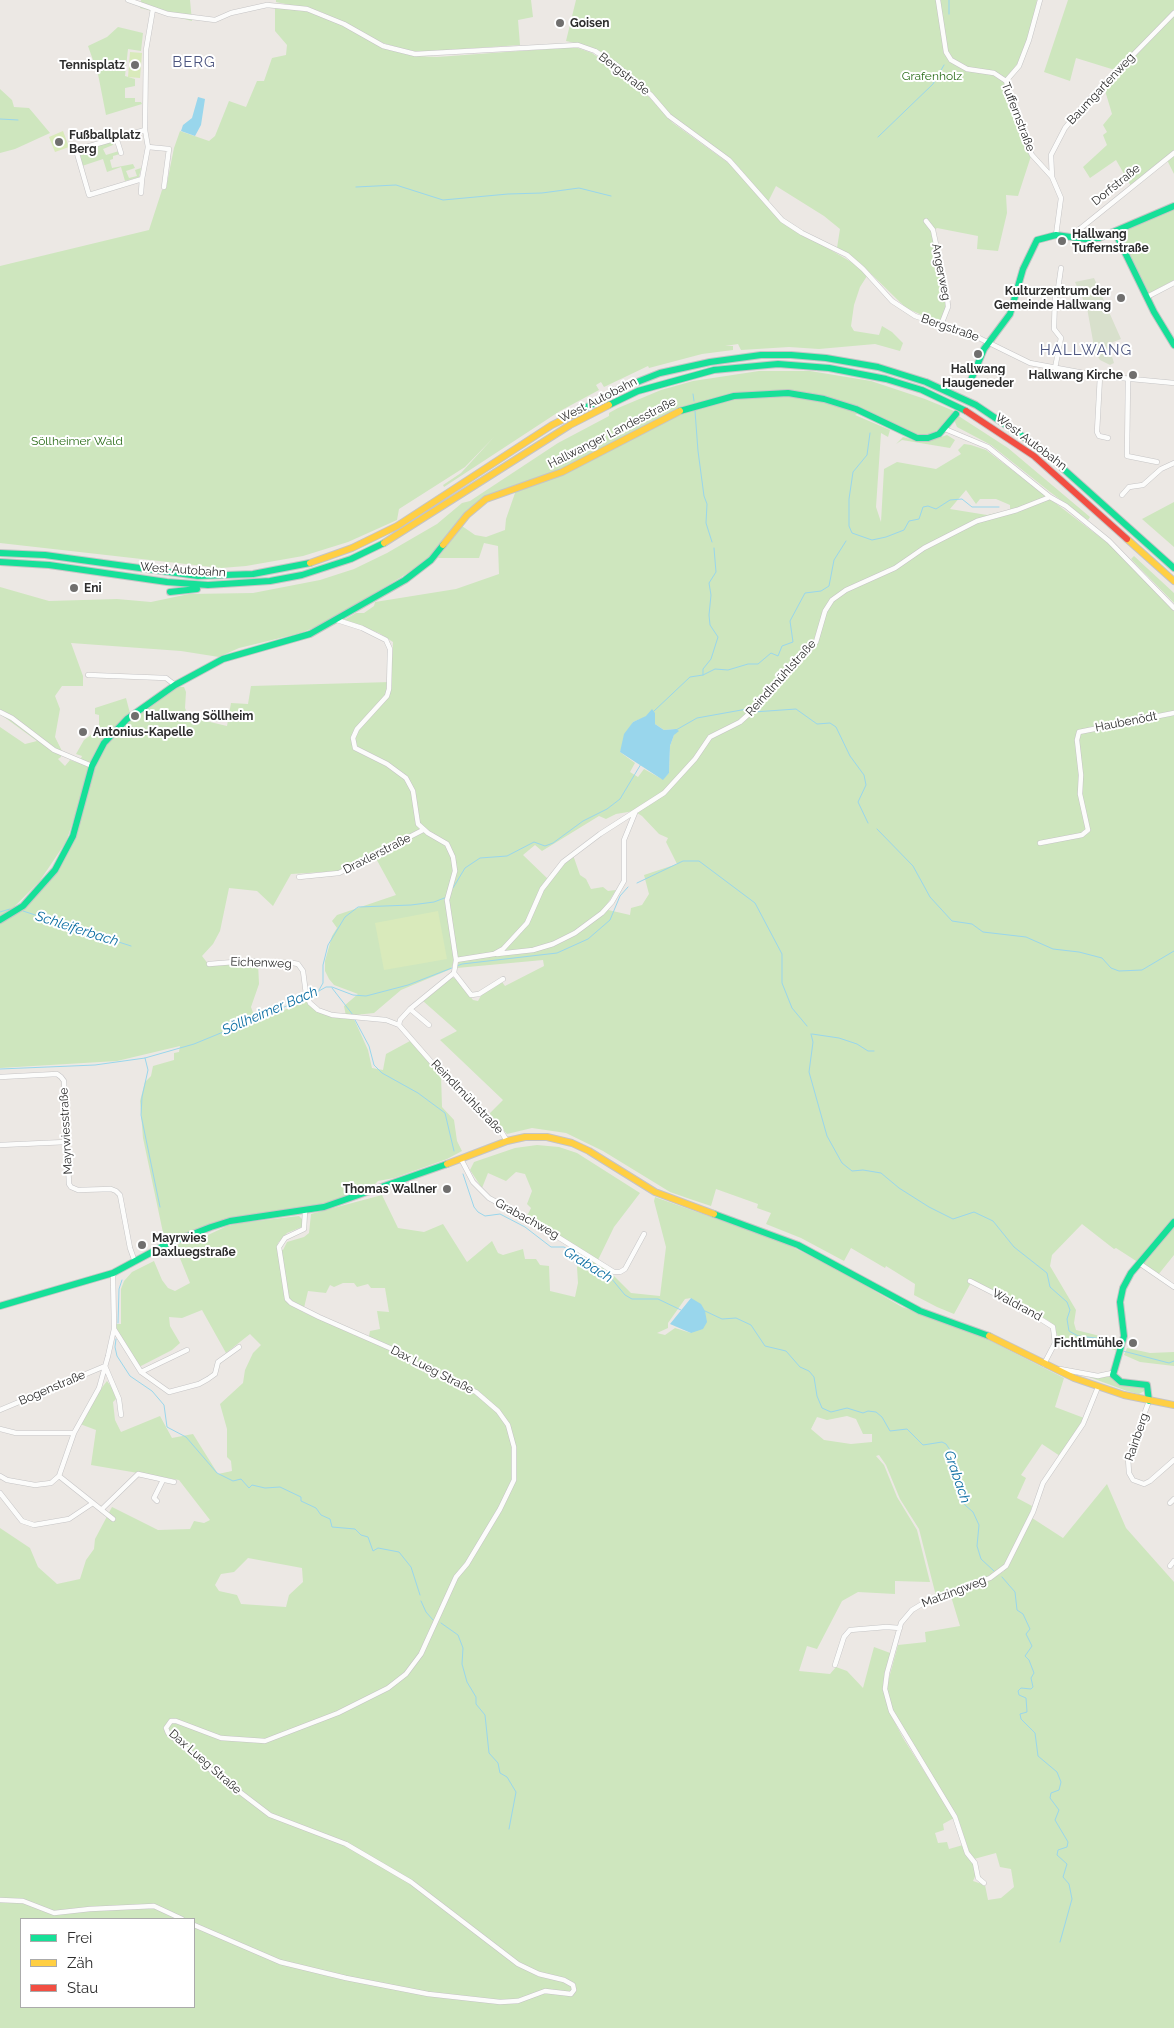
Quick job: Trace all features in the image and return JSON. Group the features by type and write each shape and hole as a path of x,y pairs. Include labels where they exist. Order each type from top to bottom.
{"main road":[{"path":"968,387 988,343 1010,314 1023,269 1035,242 1044,236 1056,235 1099,238 1174,206"},
{"path":"1115,232 1147,297 1174,344"},
{"name":"West Autobahn","path":"0,553 45,556 198,576 253,574 304,565 352,548 398,526 552,426 622,388 660,373 698,364 736,358 782,355 826,358 878,367 926,382 976,405 1040,448 1174,568"},
{"name":"West Autobahn","path":"0,562 49,565 157,581 208,585 232,585 289,578 351,559 417,526 570,426 622,398 664,382 695,374 739,367 778,364 829,368 886,379 922,390 970,413 1034,456 1174,581"},
{"name":"Hallwanger Landesstraße","path":"0,920 14,912 35,894 62,857 73,836 92,766 104,743 118,726 175,685 230,656 301,637 337,620 423,567 438,552 466,515 486,499 562,472 658,421 701,403 751,394 788,393 824,400 856,409 917,438 933,436 945,429"},
{"path":"945,429 956,414"},
{"path":"170,592 200,589 208,585"},
{"path":"0,1306 113,1273 168,1244 211,1227 252,1218 305,1211 346,1201 507,1141 537,1137 572,1143 655,1192 798,1245 920,1310 984,1333 1054,1369 1098,1387 1149,1401 1174,1405"},
{"path":"1149,1401 1150,1390 1146,1385 1121,1382 1112,1373 1123,1346 1124,1329 1120,1302 1123,1288 1140,1263 1158,1244 1174,1222"}],"street":[{"name":"Bergstraße","path":"128,0 153,10 183,17 214,20 230,13 268,2 306,9 328,16 383,46 415,54 450,54 561,44 578,45 595,51 638,83 669,116 729,160 782,220 802,233 847,256 903,309 988,343 1019,359 1100,376 1174,383"},
{"name":"Tuffernstraße","path":"938,0 946,52 951,60 967,69 994,73 1006,81 1025,141 1032,155 1052,177 1061,198 1056,235"},
{"path":"1006,81 1019,66 1029,40 1040,0"},
{"path":"141,193 148,147 145,130 146,50 153,10"},
{"name":"Baumgartenweg","path":"1052,177 1051,155 1065,128 1083,106 1174,13"},
{"path":"76,150 145,130"},
{"path":"116,137 121,153"},
{"path":"73,143 89,195 142,179"},
{"path":"148,147 169,149 164,187"},
{"name":"Dorfstraße","path":"1075,237 1076,232 1174,153"},
{"name":"Angerweg","path":"926,221 933,230 947,296 948,307 941,325"},
{"path":"1056,368 1061,338 1054,329 1055,296 1061,268"},
{"path":"1147,297 1174,283"},
{"path":"1100,376 1097,432 1099,436 1108,438"},
{"path":"1128,378 1127,456 1156,462"},
{"path":"945,429 988,447 1050,496 1066,506 1109,541 1174,608"},
{"path":"1122,495 1129,487 1143,485 1161,469 1174,463"},
{"name":"Reindlmühlstraße","path":"507,1141 487,1114 448,1081 400,1026 400,1020 410,1008 455,966 494,954 508,945 527,923 542,889 564,862 594,838 664,793 695,760 710,737 740,722 751,712 816,642 825,612 832,600 846,590 895,568 924,548 977,521 1017,510 1050,496"},
{"name":"Draxlerstraße","path":"337,620 362,628 390,644 389,689 387,696 357,729 353,743 356,750 387,764 406,778 413,791 417,819 423,830 442,840 452,851 456,871 447,894 447,900 455,966"},
{"path":"88,675 166,678 175,685"},
{"path":"0,712 12,718 54,750 92,766"},
{"name":"Haubenödt","path":"1040,844 1082,835 1088,830 1080,794 1081,775 1077,740 1079,732 1174,713"},
{"path":"494,954 533,950 553,944 575,932 602,913 612,902 624,881 624,840 635,812"},
{"name":"Draxlerstraße","path":"299,877 338,873 423,830"},
{"name":"Eichenweg","path":"209,964 248,961 298,964 303,971 308,1000 318,1010 332,1015 386,1020 400,1026"},
{"path":"455,966 472,995 479,994 503,979"},
{"path":"410,1008 429,1025"},
{"name":"Mayrwiesstraße","path":"0,1077 57,1074 64,1081 66,1142 71,1187 78,1190 112,1188 120,1195 130,1248 135,1262"},
{"path":"0,1145 66,1142"},
{"name":"Grabachweg","path":"461,1159 472,1182 489,1198 538,1224 614,1272 620,1272 625,1269 644,1234"},
{"name":"Dax Lueg Straße","path":"195,1925 280,1962 346,1978 428,1994 500,2002 518,2001 545,1991 571,1994 574,1990 573,1985 564,1980 539,1974 518,1964 411,1882 346,1844 270,1815 206,1767 166,1728 167,1724 176,1721 221,1738 265,1741 338,1713 388,1688 406,1674 421,1654 456,1577 467,1564 500,1509 514,1480 514,1447 508,1425 482,1396 461,1384 426,1370 399,1352 291,1304 287,1299 279,1247 285,1238 304,1228 305,1211"},
{"path":"1140,1263 1174,1287"},
{"path":"0,1476 8,1480 35,1485 51,1482 59,1476 74,1433 99,1388 105,1366 114,1329 113,1273"},
{"name":"Waldrand","path":"970,1281 1023,1308 1053,1327 1055,1343 1044,1364"},
{"path":"114,1329 140,1372 168,1392 199,1384 215,1374 218,1362 239,1347"},
{"path":"140,1372 186,1350"},
{"path":"105,1366 119,1399 121,1415"},
{"name":"Bogenstraße","path":"0,1410 105,1366"},
{"path":"1054,1369 1098,1376 1112,1373"},
{"name":"Matzingweg","path":"984,1882 978,1878 976,1862 967,1854 955,1817 891,1710 885,1689 900,1628 905,1617 920,1605 990,1578 1006,1566 1033,1512 1043,1483 1083,1424 1098,1387"},
{"name":"Rainberg","path":"1149,1401 1128,1458 1129,1473 1133,1480 1144,1484 1174,1460"},
{"path":"0,1429 16,1433 74,1433"},
{"path":"102,1509 138,1474 174,1482"},
{"path":"59,1476 113,1519"},
{"path":"157,1501 154,1498 163,1480"},
{"path":"0,1493 22,1521 34,1525 68,1519 93,1503"},
{"path":"1170,1566 1174,1561"},
{"path":"834,1665 844,1638 850,1630 886,1627 900,1628"},
{"path":"0,1900 23,1901 54,1914 90,1909 154,1906 180,1918"}],"green space":[{"path":"141,0 190,0 192,21 140,8"},
{"path":"276,0 531,0 533,17 518,20 520,45 420,52 380,42 319,11 276,2"},
{"name":"Grafenholz","path":"576,0 1037,0 1031,31 1018,63 1006,78 1005,87 1016,124 1031,156 1018,196 1006,195 1007,213 998,251 977,249 978,236 937,228 931,232 946,295 946,307 942,320 938,322 906,308 860,263 837,248 840,229 824,216 776,186 768,202 736,164 675,119 631,75 602,54 584,45 566,41"},
{"path":"1068,0 1174,0 1174,174 1166,158 1131,186 1116,160 1090,178 1083,167 1107,145 1103,135 1107,132 1103,125 1112,114 1104,87 1118,71 1076,58 1070,81 1044,72"},
{"name":"Söllheimer Wald","path":"275,7 310,12 344,26 386,49 414,56 437,57 575,47 592,53 639,86 673,123 734,167 780,220 858,266 867,276 860,287 854,305 851,326 854,331 879,335 882,326 892,332 903,343 900,351 875,344 819,349 789,347 741,350 738,344 725,346 733,346 733,350 702,354 649,368 648,366 604,387 601,382 596,385 599,390 560,411 444,487 443,485 461,473 494,437 465,467 399,509 397,520 348,542 303,556 246,566 221,568 0,543 0,266 149,230 162,190 166,188 174,148 180,131 209,141 215,136 229,101 246,107 257,81 264,81 272,58 286,55 287,45 275,31"},
{"path":"118,27 143,33 141,51 128,49 125,76 135,79 135,86 125,88 125,98 135,98 135,102 141,102 142,104 106,115 98,74 88,46 107,37"},
{"name":"Tennisplatz","path":"130,52 142,53 140,78 128,77"},
{"path":"0,89 12,100 14,107 29,108 50,133 15,149 0,153"},
{"name":"Fußballplatz Berg","path":"63,131 69,147 55,152 49,137"},
{"path":"112,141 113,145 103,149 106,155 119,151 120,154 113,156 113,159 110,160 112,168 133,164 135,168 126,171 129,178 137,176 135,170 141,168 139,177 125,181 121,167 107,172 103,159 82,166 80,152"},
{"path":"1174,208 1174,280 1148,294 1123,242 1122,235 1126,229"},
{"path":"1094,278 1121,339 1108,344 1114,363 1110,365 1100,360 1095,352 1087,308 1075,282"},
{"path":"759,371 810,371 871,381 954,411 944,427 925,436 917,436 864,410 855,415 890,430 888,437 881,433 876,507 881,522 884,469 897,462 936,469 961,454 958,450 964,444 971,445 986,450 1109,544 1174,611 1174,1255 1158,1275 1116,1248 1114,1249 1082,1224 1052,1255 1050,1266 1076,1310 1074,1323 1076,1330 1120,1341 1117,1351 1094,1342 1059,1338 1049,1321 972,1281 954,1314 914,1295 915,1284 851,1248 844,1261 801,1238 766,1224 771,1213 757,1208 758,1204 716,1189 711,1206 670,1192 603,1151 566,1133 532,1128 507,1134 489,1114 503,1100 440,1040 457,1031 423,1001 452,977 456,979 473,1000 478,1001 483,992 502,982 505,986 544,966 543,960 457,968 459,960 453,963 451,969 401,990 374,1013 346,1016 344,1006 358,994 334,985 325,971 325,961 332,936 337,928 332,921 337,915 396,895 373,853 341,871 291,874 273,906 257,891 229,888 220,931 213,944 202,956 209,965 228,962 258,963 259,984 251,1007 256,1021 307,1001 312,1008 324,1014 354,1019 368,1050 372,1068 383,1070 386,1054 410,1041 441,1075 442,1107 454,1120 457,1141 462,1151 447,1159 394,1178 378,1181 371,1188 318,1206 252,1215 165,1242 143,1138 140,1101 145,1082 151,1076 153,1066 174,1060 174,1053 179,1052 180,1046 117,1061 0,1068 0,923 25,907 56,872 77,830 83,811 77,810 66,842 39,882 15,906 15,909 0,918 0,727 25,744 37,741 0,714 0,587 49,601 117,599 151,602 189,594 253,593 320,580 354,569 387,553 437,524 462,503 470,501 558,443 609,416 609,413 618,408 661,390 693,381","holes":["513,486 515,493 506,519 505,530 486,537 475,535 462,526 438,558 479,558 484,543 498,546 499,574 456,589 375,602 374,606 364,613 356,613 344,620 379,633 393,642 391,682 251,686 248,704 231,703 227,726 193,718 188,715 185,708 186,692 184,687 177,687 131,717 126,698 95,708 95,714 99,715 99,729 84,740 76,754 82,756 79,763 70,760 65,766 58,759 61,757 62,751 55,737 60,709 55,696 62,686 83,686 83,676 71,643 181,651 219,657 239,648 301,633 327,622 421,565 437,549 467,510 491,494","966,490 976,504 980,499 996,499 1010,505 1010,510 987,515 950,509","655,713 655,724 664,730 676,729 670,746 669,773 662,779 644,769 638,777 630,772 635,763 620,752 633,722","634,811 642,816 659,834 668,838 666,842 677,864 644,875 649,894 642,905 631,908 630,915 604,909 616,890 608,891 603,887 591,889 586,879 580,875 573,855 549,880 523,855 535,845 542,851 599,816 606,819 616,814"]},
{"path":"957,415 1008,448 1090,517 1088,520 991,445 957,427 955,422"},
{"path":"947,435 955,440 950,448 902,440 896,444 903,437 917,441 929,441"},
{"path":"1174,502 1174,547 1142,519"},
{"path":"1134,556 1174,593 1174,603 1131,559"},
{"path":"438,911 447,959 384,970 375,923"},
{"path":"537,1145 559,1147 577,1153 640,1193 614,1227 598,1260 631,1293 660,1296 666,1247 654,1201 655,1197 784,1243 835,1268 902,1307 969,1330 1064,1378 1055,1407 1084,1418 1060,1456 1042,1444 1021,1475 1026,1478 1017,1498 1032,1506 1029,1516 1063,1538 1107,1484 1126,1528 1174,1582 1174,2028 0,2028 0,1528 30,1548 38,1567 57,1584 80,1579 86,1560 94,1549 95,1539 112,1507 158,1530 190,1529 194,1521 204,1523 210,1520 179,1480 91,1465 96,1430 80,1424 97,1394 107,1381 113,1389 116,1399 113,1402 115,1420 121,1432 160,1416 172,1438 193,1434 218,1474 232,1471 231,1461 227,1457 227,1429 220,1404 243,1383 245,1370 253,1353 261,1345 250,1334 226,1353 202,1310 182,1318 169,1317 170,1326 180,1343 172,1350 139,1367 116,1328 116,1324 121,1324 121,1289 124,1281 132,1272 154,1261 162,1280 168,1288 175,1291 190,1283 175,1246 189,1239 191,1243 227,1226 240,1223 299,1216 302,1219 302,1227 287,1233 278,1243 277,1249 283,1250 287,1242 304,1237 309,1233 311,1214 382,1195 398,1228 424,1232 443,1224 467,1262 492,1241 498,1253 503,1255 523,1249 525,1259 536,1259 540,1265 549,1266 550,1291 575,1297 578,1283 577,1267 581,1264 586,1252 527,1216 531,1208 527,1204 532,1191 525,1174 516,1172 506,1181 488,1173 482,1188 470,1170 474,1162 515,1148","holes":["343,1283 354,1283 357,1287 368,1284 371,1288 385,1288 389,1312 377,1311 380,1329 370,1331 368,1341 303,1312 308,1291 326,1293 330,1285 334,1287","691,1298 691,1333 675,1328 665,1335 657,1333 668,1328 668,1323 685,1299","847,1416 856,1419 863,1434 872,1434 872,1442 851,1444 824,1440 811,1429 817,1417 827,1420","879,1455 886,1465 900,1499 919,1529 936,1596 992,1576 1001,1569 1004,1571 994,1578 950,1593 960,1626 925,1632 926,1642 898,1645 886,1689 892,1710 961,1828 970,1856 974,1859 996,1853 1000,1867 1011,1869 1014,1887 1001,1898 988,1900 985,1885 973,1881 977,1872 975,1864 963,1845 949,1849 947,1842 938,1843 935,1833 944,1830 943,1824 954,1818 903,1738 889,1711 883,1690 884,1679 893,1654 874,1647 863,1688 847,1671 836,1667 830,1674 799,1671 807,1646 817,1649 842,1601 858,1592 895,1594 895,1581 930,1582 917,1530 897,1497 884,1465 876,1456","248,1558 302,1568 303,1582 289,1595 286,1607 241,1604 237,1595 219,1591 215,1585 221,1574 234,1572"]},
{"path":"1127,1348 1150,1353 1174,1352 1174,1366 1140,1362 1124,1355"},
{"path":"1089,1377 1111,1377 1145,1388 1146,1390 1139,1394"}],"water":[{"path":"198,97 205,99 201,125 195,136 181,131 183,125 192,118"},
{"path":"652,709 655,713 655,724 664,730 676,729 679,731 674,735 670,746 669,773 663,780 620,752 624,734 633,722 646,716"},
{"path":"691,1298 701,1304 705,1311 707,1322 703,1329 691,1333 670,1324"}],"waterway":[{"path":"949,0 949,14"},
{"path":"878,137 933,84 944,65"},
{"path":"0,119 18,120"},
{"path":"356,187 396,185 443,200 542,193 579,188 611,196"},
{"path":"693,394 694,401"},
{"path":"695,411 698,451 704,496 707,504 706,523 712,542"},
{"path":"870,433 867,455 853,472 849,499 849,526 852,533 872,540 886,537 904,530 909,521 919,519 923,507 928,506 936,509 950,500 962,499 972,507 999,507"},
{"path":"654,711 690,677 703,675 715,669 728,670 748,664 758,664 771,653 778,656 782,646 793,642 790,621 805,593 821,591 829,586 834,560 846,541"},
{"path":"703,675 703,669 711,659 718,637 710,625 709,615 711,595 709,583 716,572 714,548"},
{"path":"676,730 697,718 747,709 750,711"},
{"path":"754,712 796,709 817,724 830,723 836,727 850,756 864,775 866,785 858,802 868,823"},
{"path":"453,888 465,868 480,858 507,856 534,842 545,846 553,843 583,821 607,809 620,799 641,764"},
{"path":"877,829 913,866 930,897 952,921 972,924 983,932 1026,937 1053,949 1079,952 1102,958 1111,968 1119,971 1142,970 1174,951"},
{"name":"Söllheimer Bach","path":"637,883 683,861 699,861 755,903 782,954 782,983 792,1008 807,1026"},
{"name":"Söllheimer Bach","path":"310,996 326,987 332,987 353,995 366,996 408,985 462,964 557,953 588,939 610,920 620,896 628,887"},
{"path":"319,990 323,983 323,965 328,945 345,917 358,907 411,905 434,902 447,897"},
{"name":"Schleiferbach","path":"0,912 10,909"},
{"name":"Schleiferbach","path":"23,911 131,946"},
{"name":"Grabach","path":"332,988 353,1015"},
{"name":"Söllheimer Bach","path":"0,1069 95,1065 145,1058 194,1044 306,998"},
{"name":"Grabach","path":"354,1018 369,1046 374,1065 382,1073 418,1093 445,1113 454,1151"},
{"name":"Söllheimer Bach","path":"811,1034 813,1042 809,1072 827,1136 842,1163 852,1171 863,1170 881,1173 899,1188 929,1207 953,1219 974,1212 993,1221 1014,1247 1047,1273 1050,1287 1067,1302 1070,1310 1067,1319 1069,1331 1078,1336 1096,1338 1117,1348"},
{"path":"812,1034 839,1038 857,1044 868,1051 874,1051"},
{"path":"145,1058 148,1070 142,1097 141,1115 160,1207"},
{"name":"Grabach","path":"463,1174 474,1207 478,1212 485,1216 500,1214 525,1227 551,1247 564,1247 611,1278 625,1295 632,1299 658,1299 681,1310"},
{"path":"118,1323 119,1289 122,1280"},
{"name":"Grabach","path":"705,1311 722,1319 736,1318 751,1325 765,1346 786,1351 800,1367 809,1371 814,1377 817,1396 822,1408 831,1412 847,1408 863,1413 868,1411 876,1412 882,1417 890,1431 907,1429 923,1445 942,1442 946,1444 952,1453 950,1463 960,1483 961,1498 965,1505 973,1512 979,1525 977,1546 981,1559 994,1571"},
{"path":"116,1339 117,1356 130,1376 152,1391 164,1405 167,1427 186,1437 217,1473 233,1481 241,1479 249,1488 252,1485 265,1488 280,1487 301,1497 301,1501 316,1508 321,1515 330,1519 332,1527 355,1529 361,1535 368,1537 373,1551 378,1548 399,1552 411,1567 420,1595"},
{"name":"Söllheimer Bach","path":"1123,1351 1169,1363 1174,1361"},
{"name":"Grabach","path":"1002,1577 1015,1592 1017,1610 1023,1614 1030,1629 1026,1634 1032,1646 1025,1656 1029,1660 1034,1673 1031,1678 1033,1687 1031,1689 1021,1688 1018,1691 1019,1695 1026,1698 1027,1712 1020,1714 1021,1719 1035,1733 1038,1756 1057,1772 1061,1782 1059,1790 1051,1793 1050,1798 1059,1810 1055,1820 1068,1842 1067,1847 1058,1850 1057,1855 1067,1864 1063,1877 1069,1884 1072,1899 1060,1942"},
{"path":"421,1601 426,1612 433,1620"},
{"path":"441,1623 458,1635 463,1648 462,1664 467,1682 476,1697 476,1704 485,1715 489,1753 498,1763 500,1773 507,1777 516,1792 509,1829"}],"traffic: fast":[{"path":"968,387 984,349 1010,314 1023,269 1037,240 1056,235 1085,239 1099,238 1174,206"},
{"path":"1115,232 1154,312 1174,345"},
{"path":"574,414 622,388 660,373 710,362 761,355 791,355 826,358 878,367 926,382 976,405 1040,448 1174,568"},
{"path":"609,405 638,391 714,370 778,364 829,368 886,379 922,390 966,411"},
{"path":"680,411 734,396 788,393 824,399 856,409 917,438 928,438 939,434 956,414"},
{"path":"0,562 49,565 167,582 208,585 270,581 302,575 351,559 384,543"},
{"path":"0,920 23,906 55,870 73,836 92,766 104,743 127,719 175,685 223,659 310,634 405,580 431,560 443,545"},
{"path":"0,553 45,555 198,576 253,574 310,563"},
{"path":"170,592 197,589"},
{"path":"0,1306 113,1273 167,1244 211,1227 230,1221 324,1207 447,1164"},
{"path":"714,1214 798,1245 920,1311 989,1336"},
{"path":"1149,1401 1147,1385 1121,1382 1113,1375 1124,1336 1120,1302 1123,1288 1131,1273 1174,1222"}],"traffic: slow":[{"path":"384,543 570,425 609,405"},
{"path":"443,545 467,515 486,499 562,472 680,411"},
{"path":"310,563 352,548 397,526 552,425 574,414"},
{"path":"1127,539 1174,581"},
{"path":"447,1164 507,1141 525,1137 547,1137 572,1143 589,1151 655,1192 714,1214"},
{"path":"989,1336 1074,1378 1124,1395 1174,1405"}],"traffic: jam":[{"path":"966,411 1034,456 1127,539"}],"place":[{"name":"Goisen","path":"560,23"},
{"name":"Tennisplatz","path":"135,65"},
{"name":"Fußballplatz Berg","path":"59,142"},
{"name":"Hallwang Tuffernstraße","path":"1062,241"},
{"name":"Kulturzentrum der Gemeinde Hallwang","path":"1121,298"},
{"name":"Hallwang Haugeneder","path":"978,354"},
{"name":"Hallwang Kirche","path":"1133,375"},
{"name":"Eni","path":"74,588"},
{"name":"Hallwang Söllheim","path":"135,716"},
{"name":"Antonius-Kapelle","path":"83,732"},
{"name":"Thomas Wallner","path":"447,1189"},
{"name":"Mayrwies Daxluegstraße","path":"142,1245"},
{"name":"Fichtlmühle","path":"1133,1343"}],"district":[{"name":"BERG","path":"194,62"},
{"name":"HALLWANG","path":"1086,350"}]}
